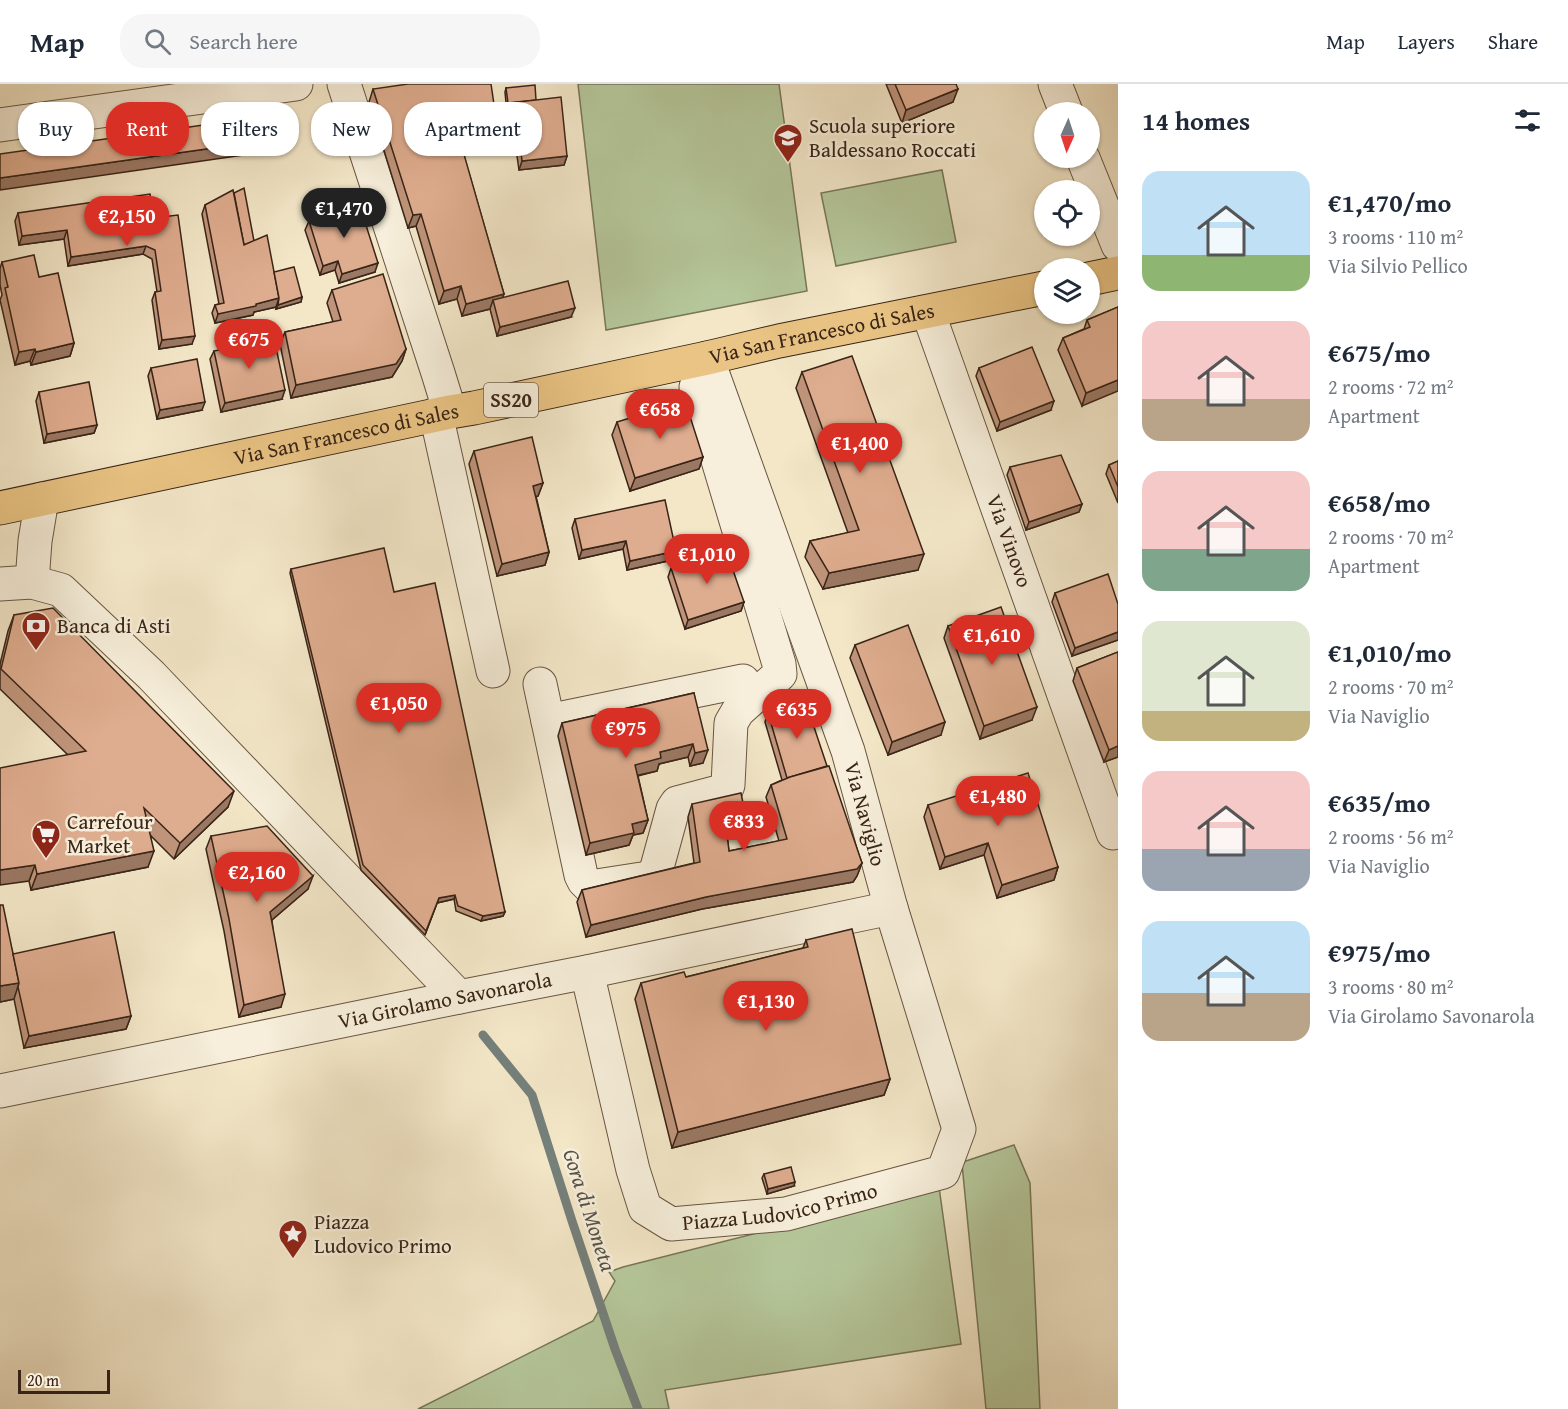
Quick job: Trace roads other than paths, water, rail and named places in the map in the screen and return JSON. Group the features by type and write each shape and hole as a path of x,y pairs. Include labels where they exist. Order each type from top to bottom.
{"main road":[{"path":"1100,277 1118,273"},
{"name":"Via San Francesco di Sales","path":"0,508 779,341 1034,290"}],"street":[{"path":"0,125 296,84"},
{"path":"1055,84 1062,102"},
{"path":"381,90 345,89 438,373 443,413 493,671"},
{"path":"1087,168 1118,245"},
{"name":"Via Vinovo","path":"928,312 1113,833 1118,831"},
{"path":"698,360 780,674"},
{"name":"Via Naviglio","path":"698,360 848,751 891,908 958,1129 943,1172"},
{"path":"32,582 35,541 42,499"},
{"path":"0,584 32,582 61,590 152,675 459,997"},
{"path":"780,674 828,695"},
{"path":"540,684 581,875 590,887 648,878 656,871 676,803 726,790 733,717 780,674"},
{"path":"548,721 743,681"},
{"name":"Via Girolamo Savonarola","path":"0,1091 891,908"},
{"name":"Piazza Ludovico Primo","path":"587,972 633,1170 645,1208 671,1224 786,1214 943,1172"}],"waterway":[{"name":"Gora di Moneta","path":"483,1035 532,1095 615,1349 638,1409"}],"place":[{"name":"Scuola superiore Baldessano Roccati","path":"788,164"},
{"name":"Banca di Asti","path":"36,652"},
{"name":"Carrefour Market","path":"46,860"},
{"name":"Piazza Ludovico Primo","path":"293,1260"}]}
